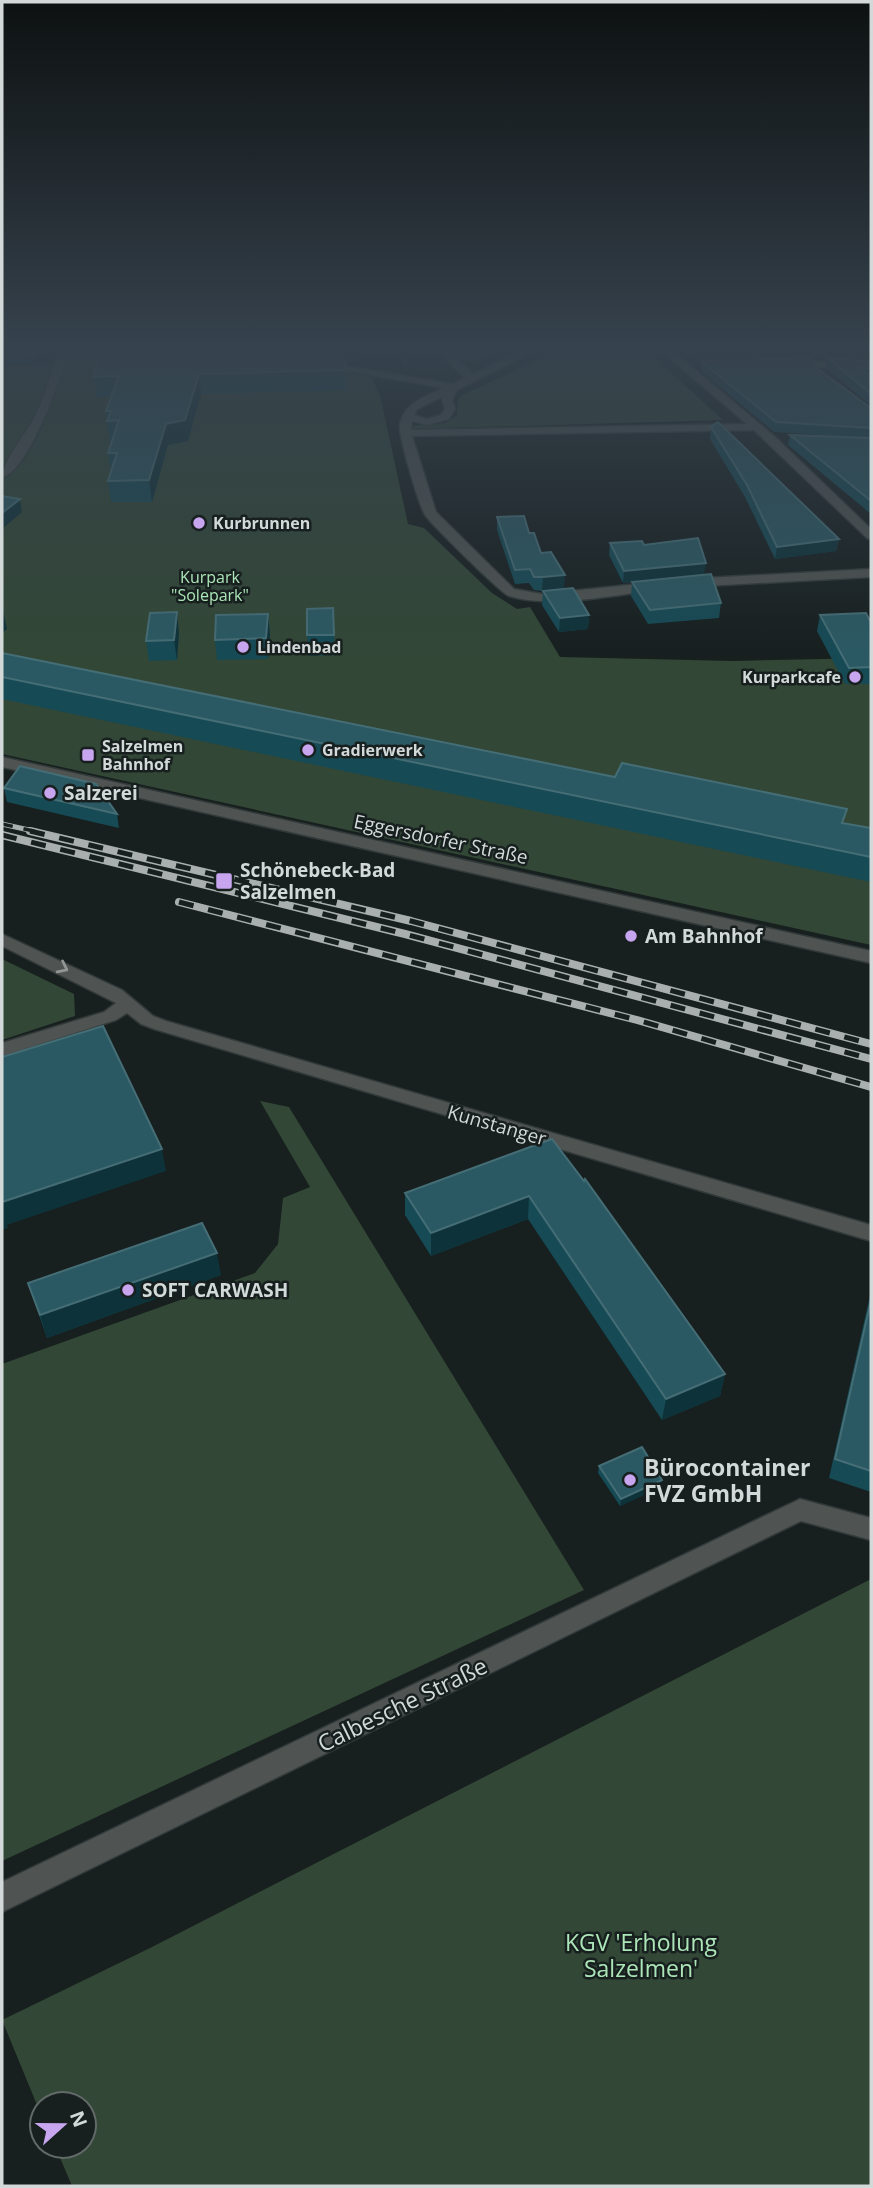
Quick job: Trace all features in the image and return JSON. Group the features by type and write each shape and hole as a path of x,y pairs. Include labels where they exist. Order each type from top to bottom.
{"street":[{"path":"2,475 22,450"},
{"path":"411,450 430,513 504,588 521,596 542,598 744,578 871,573"},
{"path":"783,450 871,535"},
{"name":"Eggersdorfer Straße","path":"2,762 871,957"},
{"name":"Kunstanger","path":"2,939 104,988 129,1003 147,1020 249,1053 871,1233"},
{"path":"2,1049 110,1016 129,1003"},
{"name":"Calbesche Straße","path":"2,1897 800,1510 871,1529"}],"green space":[{"name":"Kurpark \"Solepark\"","path":"2,450 392,450 408,524 424,528 492,593 517,609 530,607 560,657 733,661 871,658 871,945 2,754"},
{"path":"2,959 74,994 75,1016 2,1040"},
{"path":"260,1101 289,1107 584,1590 2,1861 2,1364 255,1273 278,1244 283,1198 310,1187"},
{"name":"KGV 'Erholung Salzelmen'","path":"871,1579 871,2186 72,2186 61,2160 98,2160 98,2090 31,2090 2,2020 150,1948"}],"building":[{"path":"109,450 158,450 149,480 108,481 117,453 108,453"},
{"path":"725,450 747,450 839,539 777,547 747,485"},
{"path":"809,450 871,450 871,501"},
{"path":"2,496 20,499 2,513"},
{"path":"524,516 529,533 534,533 541,553 551,552 565,575 534,577 530,569 515,570 497,517"},
{"path":"698,538 706,563 624,571 610,543 642,541 644,545"},
{"path":"711,574 721,603 650,610 632,582"},
{"path":"573,588 589,615 560,618 543,591"},
{"path":"333,608 334,635 307,635 307,609"},
{"path":"177,612 174,640 146,641 150,613"},
{"path":"866,613 871,623 871,667 849,668 820,615"},
{"path":"268,614 266,638 215,640 216,615"},
{"path":"2,653 615,777 622,763 847,809 842,823 871,828 871,857 2,677"},
{"path":"20,766 96,784 117,814 4,788"},
{"path":"103,1026 162,1149 2,1202 2,1057"},
{"path":"552,1139 584,1181 585,1179 725,1374 666,1399 529,1196 431,1233 405,1193"},
{"path":"202,1223 217,1253 40,1315 28,1283"},
{"path":"871,1300 871,1471 835,1459"},
{"name":"Bürocontainer FVZ GmbH","path":"642,1447 662,1480 621,1499 599,1466"}],"railway":[{"path":"2,824 38,832"},
{"path":"30,831 411,921 871,1044"},
{"path":"2,835 405,934 871,1059"},
{"path":"179,902 637,1020 871,1087"}],"place":[{"name":"Kurbrunnen","path":"199,523"},
{"name":"Lindenbad","path":"243,647"},
{"name":"Kurparkcafe","path":"855,677"},
{"name":"Gradierwerk","path":"308,750"},
{"name":"Salzelmen Bahnhof","path":"88,755"},
{"name":"Salzerei","path":"50,793"},
{"name":"Schönebeck-Bad Salzelmen","path":"224,881"},
{"name":"Am Bahnhof","path":"631,936"},
{"name":"SOFT CARWASH","path":"128,1290"},
{"name":"Bürocontainer FVZ GmbH","path":"630,1480"}]}
